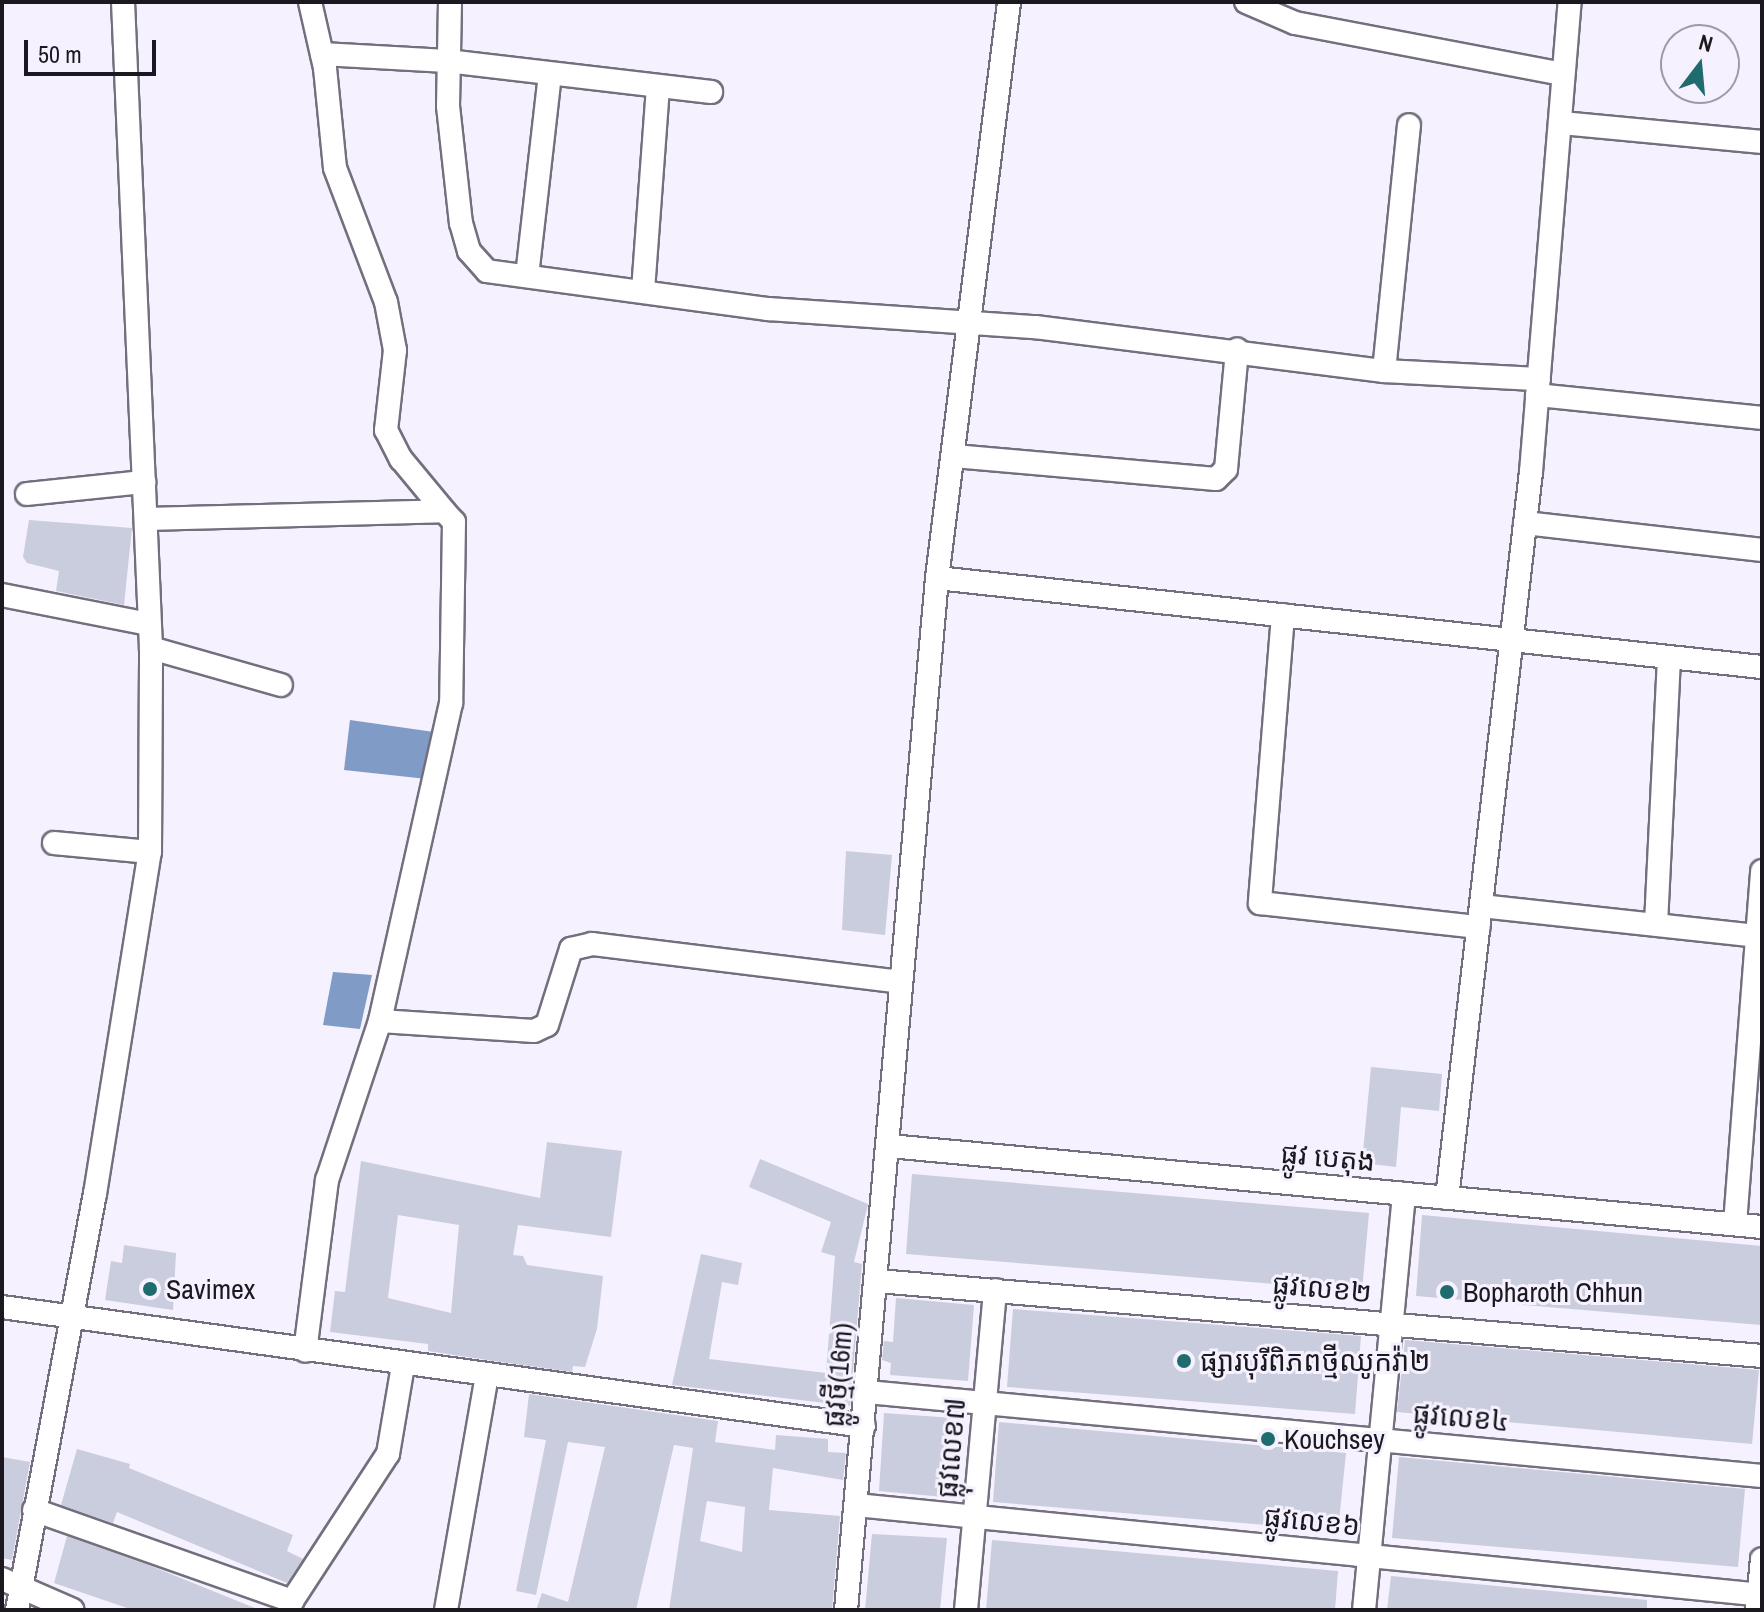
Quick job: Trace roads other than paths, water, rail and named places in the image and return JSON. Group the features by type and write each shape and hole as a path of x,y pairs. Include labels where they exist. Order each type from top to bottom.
{"street":[{"path":"17,1610 11,1582 34,1510 68,1320 95,1194 150,852 151,648 122,2"},
{"path":"305,1351 327,1180 380,1021 451,703 454,522 401,459 386,430 395,350 386,302 335,168 322,54 310,2"},
{"path":"450,2 447,61 461,223 469,251 487,271 768,309 1237,350 1762,418"},
{"name":"ផ្លូវថ្មី(16m)","path":"846,1610 878,1281 900,982 937,578 1009,2"},
{"path":"1246,2 1295,23 1563,74"},
{"path":"1447,1198 1525,523 1562,123 1570,2"},
{"path":"322,54 447,61 711,92"},
{"path":"527,276 550,75"},
{"path":"643,291 658,88"},
{"path":"1562,123 1762,142"},
{"path":"1384,371 1409,125"},
{"path":"954,456 1216,479 1226,469 1237,350"},
{"path":"27,494 144,482"},
{"path":"146,519 444,511"},
{"path":"1525,523 1762,550"},
{"path":"937,578 1762,667"},
{"path":"2,595 149,624"},
{"path":"1283,615 1260,903 1656,924 1756,936"},
{"path":"151,648 281,685"},
{"path":"1656,924 1669,657"},
{"path":"54,843 150,852"},
{"path":"1735,1224 1762,871"},
{"path":"380,1021 534,1031 547,1025 571,949 592,944 900,982"},
{"name":"ផ្លូវ បេតុង","path":"889,1146 1762,1227"},
{"path":"1364,1610 1404,1194"},
{"name":"ផ្លូវលេខ២","path":"878,1281 1762,1356"},
{"name":"ផ្លុវលេខ៧","path":"966,1610 995,1290"},
{"path":"2,1307 68,1320 864,1426"},
{"path":"34,1510 289,1605 388,1454 403,1365"},
{"path":"446,1610 487,1376"},
{"name":"ផ្លូវលេខ៤","path":"867,1392 1762,1476"},
{"name":"ផ្លូវលេខ៦","path":"856,1505 1370,1556 1759,1600"},
{"path":"1759,1600 1762,1559"},
{"path":"11,1582 73,1610"}],"water":[{"path":"350,720 434,732 427,779 344,770"},
{"path":"333,972 372,975 360,1029 323,1025"}],"place":[{"name":"Savimex","path":"150,1289"},
{"name":"Bopharoth Chhun","path":"1447,1292"},
{"name":"ផ្សារបុរីពិភពថ្មីឈូកវ៉ា២","path":"1184,1361"},
{"name":"Kouchsey","path":"1268,1439"}]}
